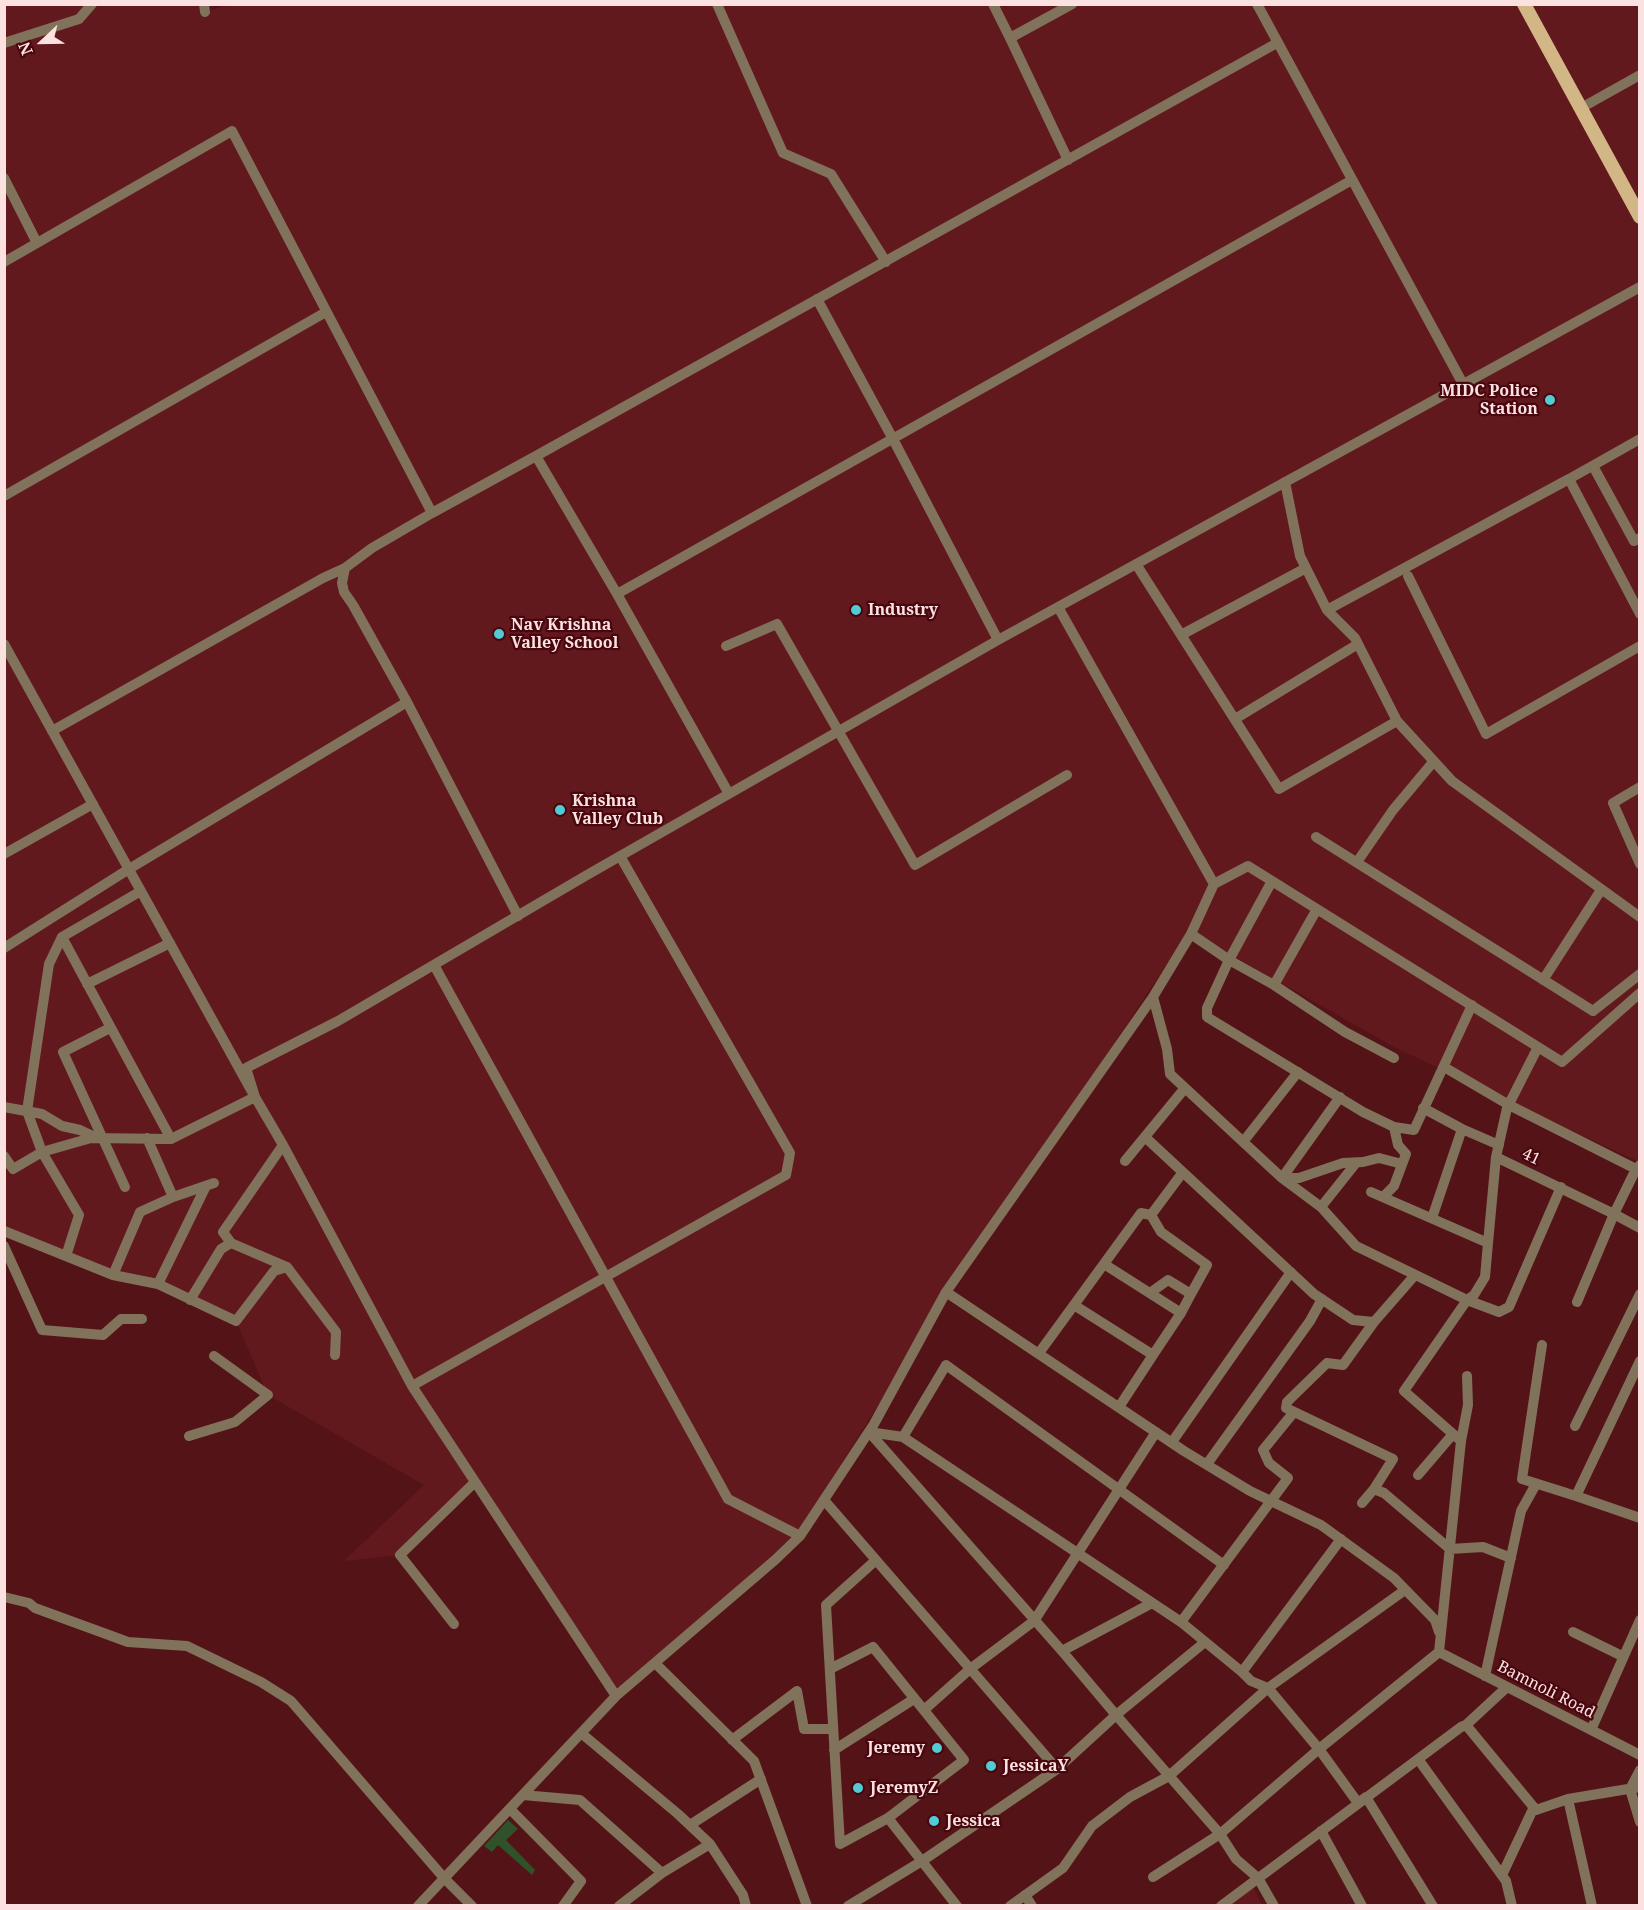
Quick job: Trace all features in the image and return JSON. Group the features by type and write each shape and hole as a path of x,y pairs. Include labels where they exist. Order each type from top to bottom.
{"main road":[{"path":"1524,4 1640,217"}],"street":[{"path":"4,43 78,19 92,4"},
{"path":"717,4 783,153 831,174 886,262"},
{"path":"993,4 1068,160"},
{"path":"1010,38 1072,4"},
{"path":"1257,4 1463,384"},
{"path":"52,730 323,578 345,568 372,548 432,513 1277,43"},
{"path":"1581,108 1640,75"},
{"path":"4,262 231,131 432,513"},
{"path":"4,178 37,243"},
{"path":"617,594 1352,180"},
{"path":"255,1098 246,1068 338,1022 620,856 998,640 1640,287"},
{"path":"817,299 998,640"},
{"path":"4,496 326,312"},
{"path":"1327,610 1640,439"},
{"path":"536,456 617,594 729,794"},
{"path":"1593,466 1634,541 1640,538"},
{"path":"1569,479 1640,614"},
{"path":"1285,482 1300,556 1327,610 1355,638 1397,721 1452,781 1640,917"},
{"path":"1136,564 1279,789 1397,721"},
{"path":"345,568 342,583 344,592 407,702 518,916"},
{"path":"1181,635 1306,568"},
{"path":"1407,576 1486,734 1640,646"},
{"path":"1058,607 1214,884"},
{"path":"726,646 777,624 915,865 1067,775"},
{"path":"4,644 255,1098 284,1145 412,1386 616,1696"},
{"path":"1235,719 1358,644"},
{"path":"4,948 129,869 407,702"},
{"path":"1357,862 1393,810 1434,761"},
{"path":"1640,788 1613,802 1640,864"},
{"path":"4,854 93,804"},
{"path":"1316,837 1593,1011 1640,974"},
{"path":"412,1386 786,1174 790,1153 620,856"},
{"path":"418,1905 616,1696 800,1536 869,1432 946,1292 1153,997 1191,934 1214,884 1248,866 1562,1062 1640,993"},
{"path":"1272,881 1229,960 1207,1008 1207,1017 1363,1112 1394,1127 1414,1130 1472,1005"},
{"path":"1543,980 1602,890"},
{"path":"66,1256 79,1215 42,1152 27,1111 48,964 62,937 141,891"},
{"path":"1274,985 1317,909"},
{"path":"1191,934 1345,1032 1394,1058"},
{"path":"62,937 171,1139"},
{"path":"87,984 170,943"},
{"path":"434,965 728,1499 800,1536"},
{"path":"1153,997 1167,1049 1170,1074 1282,1178 1321,1207 1356,1246 1467,1300 1499,1312 1509,1307 1561,1187"},
{"path":"110,1028 63,1052 100,1138 125,1187"},
{"name":"41","path":"1538,1047 1509,1105 1496,1157 1561,1187 1640,1228"},
{"path":"1444,1067 1509,1105 1638,1167 1614,1214 1577,1302"},
{"path":"1243,1142 1298,1072"},
{"path":"1125,1161 1185,1088"},
{"path":"1282,1178 1340,1097"},
{"path":"4,1156 9,1171 42,1152 91,1138 171,1139 255,1098"},
{"path":"4,1107 42,1114 62,1126 100,1138"},
{"path":"1424,1108 1462,1129 1499,1145"},
{"path":"1383,1197 1394,1186 1406,1154 1398,1145 1394,1127"},
{"path":"1432,1218 1462,1129"},
{"path":"1145,1137 1322,1299 1353,1320 1374,1322"},
{"path":"147,1138 173,1197"},
{"path":"284,1145 223,1232 231,1243 287,1267 336,1332 335,1355"},
{"path":"1457,1438 1404,1391 1485,1277 1496,1157"},
{"path":"1282,1178 1299,1178 1343,1163 1379,1158 1402,1164"},
{"path":"1321,1207 1356,1163"},
{"path":"1151,1215 1183,1172"},
{"path":"113,1275 140,1212 173,1197 210,1185 158,1284"},
{"path":"1371,1192 1488,1243"},
{"path":"1039,1353 1141,1213 1151,1215 1161,1232 1207,1266 1181,1313 1119,1407"},
{"path":"4,1231 113,1275 158,1284 236,1321 274,1271 287,1267"},
{"path":"190,1300 221,1250 231,1243"},
{"path":"4,1246 42,1330 103,1335 120,1319 142,1319"},
{"path":"1104,1264 1181,1313"},
{"path":"1172,1442 1291,1272"},
{"path":"1362,1503 1393,1459 1286,1408 1287,1402 1327,1363 1343,1365 1374,1322 1415,1275"},
{"path":"1150,1293 1168,1280 1191,1294"},
{"path":"946,1292 1156,1432 1250,1491 1322,1525 1394,1578 1435,1620 1441,1635"},
{"path":"1575,1426 1640,1294"},
{"path":"1207,1464 1310,1321 1322,1299"},
{"path":"1074,1305 1153,1355"},
{"path":"1542,1345 1522,1479 1637,1517 1640,1505"},
{"path":"189,1436 235,1422 268,1395 213,1356"},
{"path":"1576,1496 1640,1361"},
{"path":"903,1437 946,1365 1224,1565"},
{"path":"1153,1877 1220,1834 1319,1749 1439,1652 1450,1549 1457,1438 1468,1405 1467,1376"},
{"path":"1181,1622 1288,1478 1269,1463 1263,1450 1294,1412"},
{"path":"869,1432 903,1437 1181,1622 1251,1681 1268,1688 1319,1749 1358,1803 1466,1725 1507,1687"},
{"path":"869,1432 1220,1834 1236,1859 1258,1878 1274,1905"},
{"path":"924,1710 970,1669 1034,1621 1156,1432"},
{"path":"1418,1474 1457,1438"},
{"path":"454,1624 400,1555 475,1482"},
{"path":"1485,1676 1521,1511 1536,1484"},
{"path":"1374,1489 1384,1493 1450,1549 1484,1547 1510,1558"},
{"path":"824,1500 1057,1769"},
{"path":"1242,1672 1341,1539"},
{"path":"830,1669 873,1647 964,1761 888,1818 840,1844 826,1605 876,1560"},
{"path":"1010,1905 1063,1868 1092,1826 1130,1797 1169,1776 1268,1688 1405,1590"},
{"path":"4,1597 29,1603 35,1608 128,1642 187,1646 261,1682 291,1701 444,1878 472,1905"},
{"path":"1062,1651 1152,1603"},
{"path":"1591,1730 1640,1620"},
{"path":"1573,1632 1622,1656"},
{"path":"848,1905 922,1861 1057,1769 1116,1715 1205,1642"},
{"name":"Bamnoli Road","path":"1439,1652 1591,1730 1638,1750"},
{"path":"655,1663 754,1761 807,1905"},
{"path":"732,1740 797,1690 804,1729 833,1729"},
{"path":"834,1750 914,1699"},
{"path":"1466,1725 1536,1810 1568,1799 1635,1788"},
{"path":"581,1733 710,1844 746,1905"},
{"path":"1418,1759 1506,1881 1512,1905"},
{"path":"1640,1770 1635,1788 1640,1822"},
{"path":"690,1825 761,1779"},
{"path":"523,1795 580,1800 662,1873"},
{"path":"1221,1905 1366,1797"},
{"path":"1366,1797 1433,1905"},
{"path":"1568,1799 1592,1905"},
{"path":"1502,1875 1534,1807"},
{"path":"510,1809 581,1881 563,1905"},
{"path":"888,1818 957,1905"},
{"path":"1321,1831 1362,1905"},
{"path":"619,1905 662,1873 710,1844"},
{"path":"1025,1895 1032,1905"}],"shaded area":[{"path":"204,4 205,12 231,4 1639,5 1639,1162 1396,1048 1189,931 986,1235 789,1546 616,1696 475,1482 400,1555 344,1561 424,1485 268,1395 236,1321 190,1300 5,1231 4,5"},
{"path":"1253,1887 1262,1905 1226,1906"}],"green space":[{"path":"508,1820 518,1829 506,1840 535,1870 532,1875 498,1845 492,1852 484,1846"}],"place":[{"name":"MIDC Police Station","path":"1550,400"},
{"name":"Industry","path":"856,610"},
{"name":"Nav Krishna Valley School","path":"499,634"},
{"name":"Krishna Valley Club","path":"560,810"},
{"name":"Jeremy","path":"937,1748"},
{"name":"JessicaY","path":"991,1766"},
{"name":"JeremyZ","path":"858,1788"},
{"name":"Jessica","path":"934,1821"}]}
